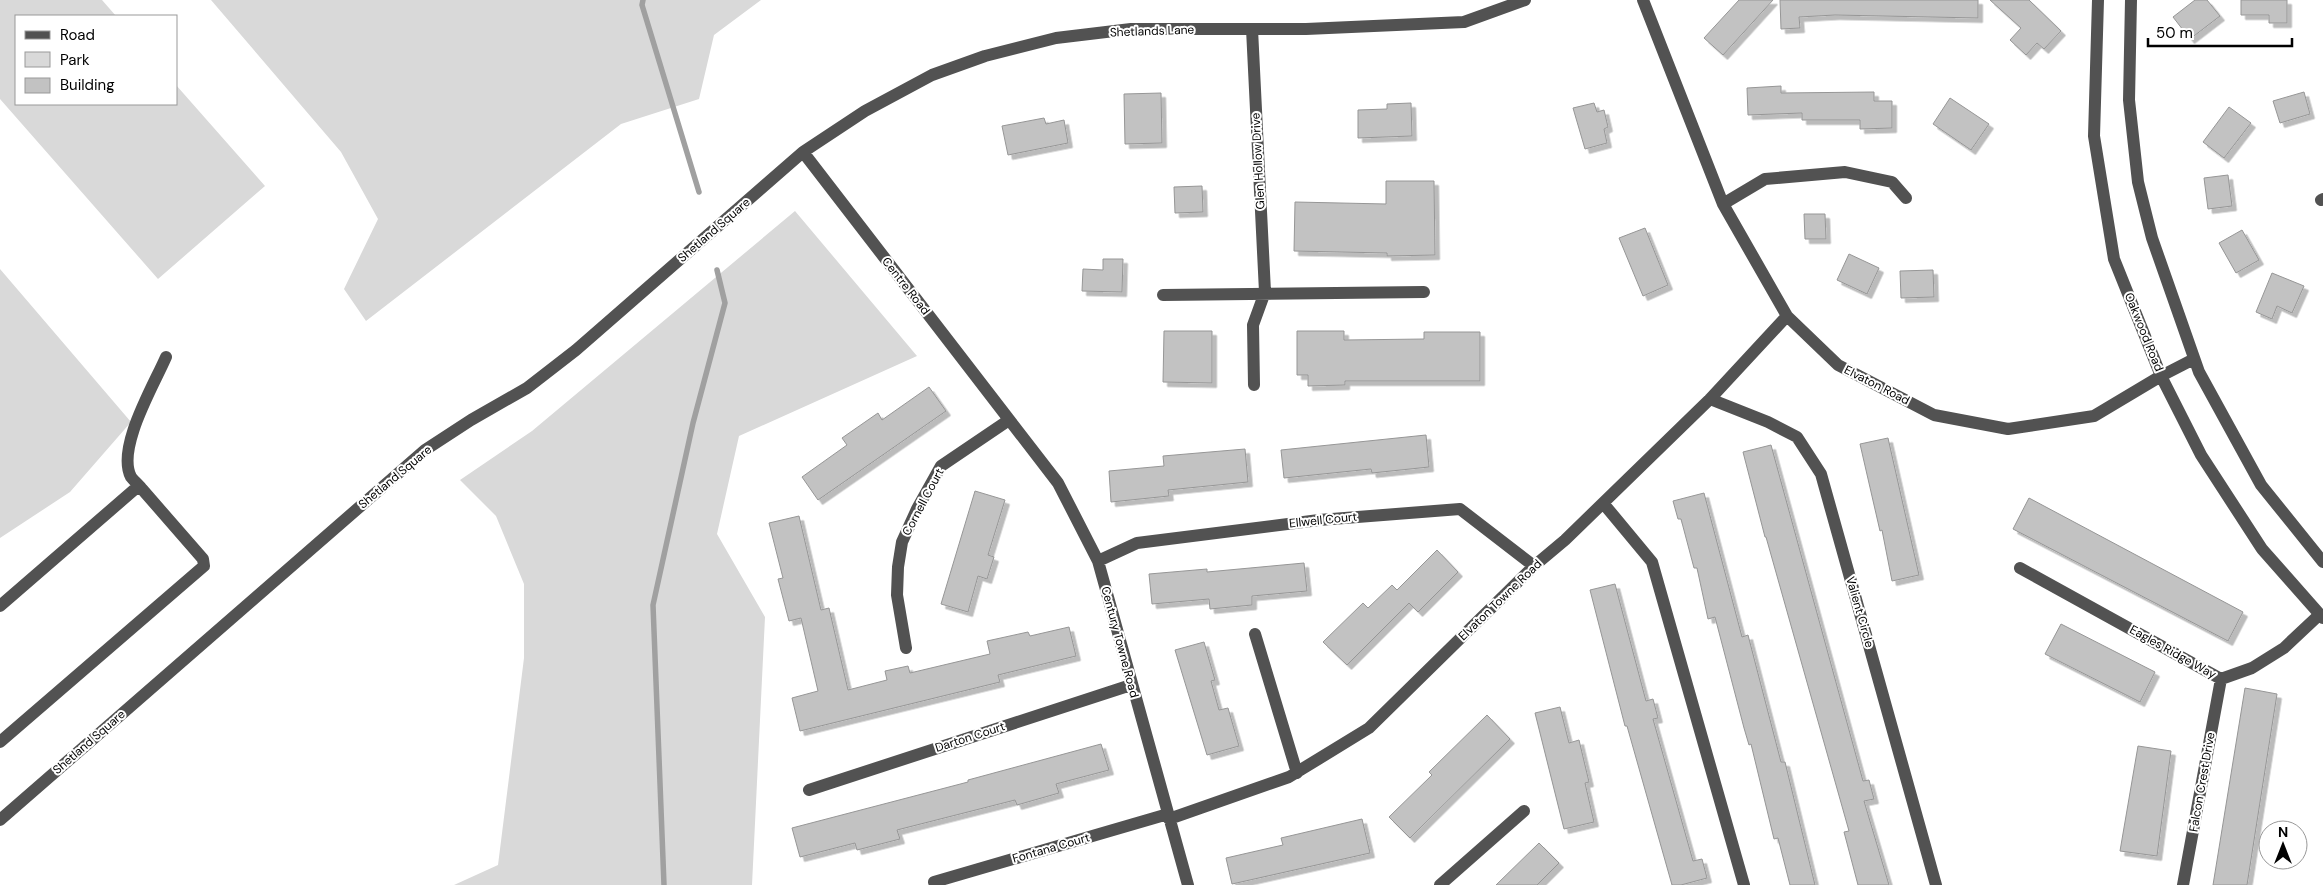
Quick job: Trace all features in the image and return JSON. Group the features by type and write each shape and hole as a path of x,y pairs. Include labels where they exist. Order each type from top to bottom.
{"street":[{"name":"Shetlands Lane","path":"803,152 882,102 932,75 985,56 1056,38 1131,29 1306,29 1464,22 1525,0"},
{"name":"Elvaton Road","path":"1643,0 1723,204 1787,316 1838,365 1934,415 2008,429 2094,416 2161,376 2194,359"},
{"name":"Oakwood Road","path":"2098,0 2094,136 2114,259 2161,376 2201,455 2262,549 2321,616"},
{"path":"2131,0 2129,100 2138,182 2152,238 2199,372 2261,485 2323,562"},
{"name":"Glen Hollow Drive","path":"1252,29 1265,292"},
{"name":"Centre Road","path":"803,152 1009,420"},
{"name":"Shetland Square","path":"2,815 425,450 534,383 576,350 803,152"},
{"path":"1723,204 1765,179 1845,172 1892,182 1906,198"},
{"path":"1254,385 1252,325 1265,292"},
{"path":"1163,295 1265,292 1424,292"},
{"name":"Elvaton Towne Road","path":"1168,817 1289,778 1369,728 1534,566 1566,540 1710,399 1787,316"},
{"path":"0,742 204,566 204,559 132,478 128,467 128,449 133,431 166,357"},
{"name":"Valient Circle","path":"1710,399 1768,422 1797,437 1821,474 1936,885"},
{"name":"Century Towne Road","path":"1009,420 1058,483 1098,561 1188,885"},
{"name":"Cornell Court","path":"906,648 897,595 898,567 902,542 917,509 941,466 1009,420"},
{"path":"0,606 135,490 142,489"},
{"path":"1603,503 1652,562 1744,885"},
{"name":"Ellwell Court","path":"1098,561 1137,543 1319,520 1460,509 1534,566"},
{"name":"Eagles Ridge Way","path":"2020,568 2221,679 2252,668 2284,648 2321,616"},
{"path":"1254,634 1297,773"},
{"name":"Falcon Crest Drive","path":"2182,885 2221,679"},
{"name":"Darton Court","path":"809,790 1131,684"},
{"path":"1440,885 1524,811"},
{"name":"Fontana Court","path":"934,882 1168,817"}],"green space":[{"path":"0,0 102,0 115,15 15,15 15,105 178,105 178,87 265,186 158,279 0,99"},
{"path":"211,0 761,0 714,35 699,99 621,124 366,321 344,289 378,219 341,152"},
{"path":"795,211 917,356 739,436 717,534 765,617 752,885 454,885 498,865 524,658 524,584 496,516 460,480 532,431"},
{"path":"0,269 131,422 70,492 0,538"}],"building":[{"path":"1739,0 1773,0 1723,55 1704,38"},
{"path":"1780,0 1978,0 1978,18 1835,15 1799,17 1800,28 1781,29"},
{"path":"1990,0 2029,0 2061,31 2044,49 2037,43 2026,55 2010,40 2021,28"},
{"path":"2195,0 2207,0 2220,16 2190,39 2173,17"},
{"path":"2241,0 2287,0 2287,23 2269,23 2269,15 2241,15"},
{"path":"1781,86 1781,93 1874,92 1874,101 1892,101 1892,128 1860,129 1860,120 1802,120 1802,113 1748,115 1747,88"},
{"path":"2304,92 2310,114 2280,123 2273,101"},
{"path":"1161,93 1162,143 1125,144 1124,94"},
{"path":"1950,98 1989,124 1971,150 1933,124"},
{"path":"1411,103 1412,136 1358,138 1358,110 1387,109 1387,104"},
{"path":"1594,103 1597,112 1604,110 1608,127 1604,129 1607,143 1585,149 1573,108"},
{"path":"2229,107 2251,123 2224,158 2203,142"},
{"path":"1044,118 1046,124 1064,120 1068,143 1008,155 1002,126"},
{"path":"2228,175 2232,206 2208,209 2204,178"},
{"path":"1386,181 1434,181 1435,255 1387,256 1387,253 1294,251 1295,202 1386,204"},
{"path":"1202,186 1203,212 1175,213 1174,187"},
{"path":"1804,214 1825,214 1826,239 1805,239"},
{"path":"1645,228 1668,285 1643,296 1619,238"},
{"path":"2242,230 2259,260 2236,273 2219,243"},
{"path":"1849,254 1879,268 1867,294 1837,280"},
{"path":"1103,259 1123,259 1122,292 1082,291 1083,269 1103,270"},
{"path":"1933,270 1934,297 1901,298 1900,271"},
{"path":"2272,273 2304,286 2292,313 2277,306 2272,319 2256,312"},
{"path":"1164,331 1212,331 1212,383 1163,382"},
{"path":"1297,331 1344,331 1344,340 1424,339 1424,332 1480,332 1480,381 1345,381 1345,385 1308,386 1308,375 1297,375"},
{"path":"929,387 946,411 818,500 802,477 847,445 842,438 878,413 882,420"},
{"path":"1426,435 1429,467 1372,473 1371,469 1284,478 1281,450"},
{"path":"1888,438 1919,575 1892,581 1882,530 1880,531 1860,444"},
{"path":"1771,445 1863,781 1869,780 1874,799 1864,801 1889,885 1858,885 1844,832 1849,831 1765,537 1743,452"},
{"path":"1245,449 1248,482 1168,490 1169,496 1111,502 1109,471 1164,466 1163,456"},
{"path":"975,491 1005,500 988,555 994,557 987,579 978,576 968,612 941,604"},
{"path":"1704,493 1742,637 1748,635 1781,762 1785,762 1815,885 1790,885 1778,838 1774,839 1751,744 1749,745 1744,728 1715,617 1708,619 1697,568 1694,568 1681,519 1678,519 1673,501"},
{"path":"2029,498 2243,612 2228,641 2013,529"},
{"path":"799,516 821,610 829,608 848,690 887,680 885,671 908,666 910,673 990,654 987,641 1028,632 1030,636 1069,627 1076,656 998,675 1000,682 800,731 792,698 818,691 801,618 789,621 778,579 783,578 769,523"},
{"path":"1437,550 1458,572 1418,612 1409,603 1347,665 1323,642 1363,603 1368,608 1392,585 1397,590"},
{"path":"1304,563 1307,591 1252,596 1252,605 1210,609 1209,599 1152,604 1149,574 1207,569 1207,572"},
{"path":"1615,584 1646,701 1653,699 1658,718 1653,719 1693,861 1702,859 1707,878 1681,885 1672,885 1627,726 1625,726 1590,590"},
{"path":"2061,624 2155,672 2140,702 2045,654"},
{"path":"1204,642 1215,680 1211,681 1219,710 1228,708 1239,746 1207,755 1175,650"},
{"path":"2245,688 2277,694 2247,885 2213,885"},
{"path":"1560,707 1569,743 1579,740 1589,782 1585,783 1594,822 1564,829 1535,713"},
{"path":"1487,715 1510,739 1410,838 1389,817 1432,775 1429,772"},
{"path":"1101,744 1109,770 1056,784 1059,793 1017,805 1015,800 897,830 900,839 857,850 855,843 800,857 792,828 968,782 968,780"},
{"path":"2138,746 2171,751 2157,856 2120,851"},
{"path":"1362,819 1370,853 1232,884 1226,858 1283,845 1281,838"},
{"path":"1539,843 1559,863 1537,885 1496,885"}],"waterway":[{"path":"643,0 642,5 699,192"},
{"path":"664,885 653,605 693,423 725,303 717,270"}]}
